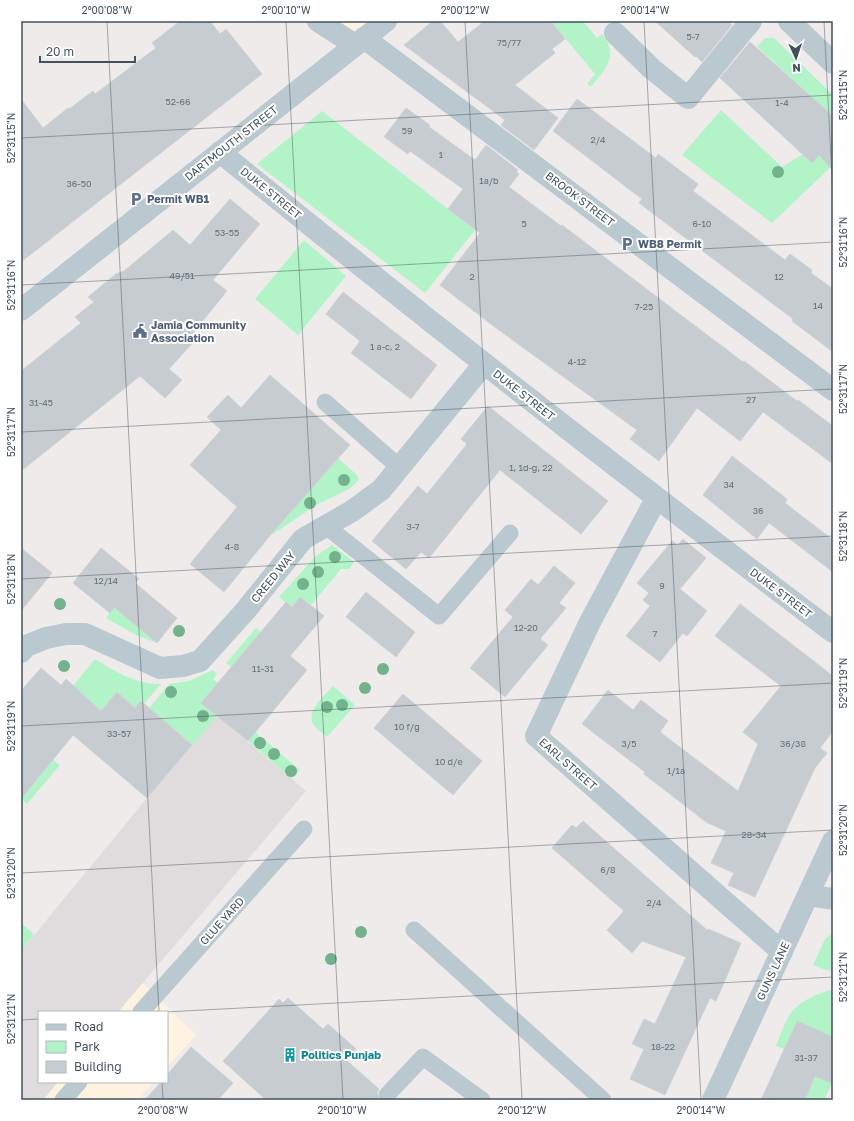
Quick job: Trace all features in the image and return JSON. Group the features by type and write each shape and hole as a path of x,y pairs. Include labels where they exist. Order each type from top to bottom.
{"street":[{"name":"BROOK STREET","path":"318,21 360,41 833,390"},
{"name":"DARTMOUTH STREET","path":"21,310 386,21"},
{"path":"615,32 652,69 688,98 751,21"},
{"path":"789,21 833,62"},
{"name":"DUKE STREET","path":"220,152 484,364 656,498 833,632"},
{"name":"CREED WAY","path":"21,652 26,646 46,638 66,634 85,634 160,668 183,666 200,661 246,610 303,539 352,511 381,490 484,364"},
{"name":"EARL STREET","path":"656,498 590,622 536,736 782,952"},
{"name":"GUNS LANE","path":"713,1100 833,841"},
{"path":"808,895 833,899"}],"lane":[{"path":"325,402 399,467"},
{"path":"326,526 439,616 510,533"},
{"name":"GLUE YARD","path":"142,1011 304,829"},
{"path":"414,930 603,1100"},
{"path":"386,1095 423,1057 482,1100"},
{"path":"63,1100 78,1083"}],"shaded area":[{"path":"318,21 386,21 355,45"},
{"path":"217,716 306,791 119,1011 38,1011 38,1083 57,1083 43,1100 21,1100 21,951 147,798"},
{"path":"142,983 196,1035 168,1066 168,1011 119,1011"},
{"path":"57,1083 153,1083 138,1100 43,1100"}],"green space":[{"path":"551,21 583,21 597,38 602,34 607,42 610,49 608,62 591,87 587,84 595,74"},
{"path":"765,38 774,38 833,95 833,116 757,47"},
{"path":"721,110 782,167 803,154 812,163 833,140 833,165 772,223 682,155"},
{"path":"322,111 475,230 425,293 257,164"},
{"path":"304,240 346,276 298,335 255,299"},
{"path":"338,458 357,475 359,480 349,489 318,504 270,536"},
{"path":"332,545 354,562 349,569 341,569 311,605 300,597 292,607 279,597 316,556"},
{"path":"114,607 157,643 136,635 106,618"},
{"path":"256,628 261,632 231,667 226,663"},
{"path":"95,659 118,673 134,680 161,684 144,704 141,701 135,708 117,693 97,716 73,686"},
{"path":"213,670 217,674 213,679 218,683 202,703 217,716 187,752 148,719 153,712 149,708 169,684 189,681"},
{"path":"333,686 355,705 327,737 313,724 312,714 317,704"},
{"path":"255,732 300,770 292,779 248,741"},
{"path":"53,760 60,765 27,804 21,799"},
{"path":"21,923 34,934 21,951 21,942 24,939 21,937"},
{"path":"833,933 833,971 813,965 825,939"},
{"path":"833,990 833,1037 797,1021 784,1049 776,1046 790,1014 798,1005 809,998"},
{"path":"819,1068 833,1081 824,1100 805,1100"}],"building":[{"path":"180,21 210,21 220,34 226,29 262,74 21,262 21,99 43,128 68,108 69,109 93,91 95,94 156,48 152,43"},
{"path":"433,21 440,21 458,42 485,21 551,21 565,39 552,49 555,53 515,85 558,118 534,150 501,125 505,120 404,45"},
{"path":"655,21 727,21 732,25 702,62"},
{"path":"750,42 833,116 833,170 819,155 812,163 720,78"},
{"path":"577,99 656,158 658,154 698,184 693,191 785,260 790,254 812,270 811,273 833,289 833,352 792,321 793,319 639,203 642,199 553,131"},
{"path":"406,108 430,125 429,127 475,160 486,145 518,170 516,172 519,174 509,187 561,226 562,225 743,362 744,361 833,426 833,464 763,412 740,441 697,408 659,461 630,439 637,430 496,328 440,285 480,233 448,209 463,189 410,151 408,154 384,137"},
{"path":"230,199 260,224 213,280 227,291 192,334 197,338 169,369 182,380 165,398 140,376 21,471 21,371 81,323 75,317 94,302 88,297 116,274 124,271 173,230 190,245"},
{"path":"343,292 437,365 411,399 351,353 360,341 326,314"},
{"path":"270,375 350,445 273,532 224,592 190,564 237,507 190,465 221,430 207,417 228,395 241,408"},
{"path":"488,406 608,501 581,534 500,470 429,558 421,552 406,569 372,541 418,486 427,494 467,444 461,439"},
{"path":"732,456 787,499 785,503 833,540 833,572 769,523 757,539 703,495"},
{"path":"683,539 706,558 680,589 707,611 687,636 683,633 660,662 626,636 650,606 643,600 649,593 637,583 672,541 678,545"},
{"path":"21,548 52,573 21,611"},
{"path":"101,548 139,579 135,583 177,618 157,643 114,607 110,613 73,583"},
{"path":"554,566 575,583 559,603 566,608 540,639 548,645 505,697 470,668 513,617 505,610 531,579 538,585"},
{"path":"366,592 415,632 396,657 346,617"},
{"path":"300,597 324,616 290,656 307,670 248,741 201,703 286,602 292,607"},
{"path":"740,604 833,676 833,731 820,748 827,753 815,768 755,897 728,885 734,873 711,863 726,831 706,822 644,774 645,772 582,724 608,690 633,710 641,700 668,721 660,732 738,791 758,744 743,732 781,686 715,636"},
{"path":"41,668 61,685 66,679 101,711 117,692 135,708 141,701 192,745 147,798 73,735 21,799 21,691"},
{"path":"403,694 482,761 453,795 374,728"},
{"path":"583,821 707,930 708,929 741,943 716,1001 710,998 665,1095 630,1079 644,1049 632,1044 644,1019 655,1024 686,957 642,941 632,953 607,930 624,911 552,848 572,825 576,828"},
{"name":"Politics Punjab","path":"288,998 323,1029 328,1024 356,1049 346,1060 379,1089 377,1093 379,1100 266,1100 223,1061 279,999 283,1003"},
{"path":"797,1021 833,1037 833,1084 815,1076 805,1100 761,1100"},
{"path":"191,1047 233,1083 218,1100 145,1100 160,1083 168,1083 168,1074"}],"place":[{"name":"Permit WB1","path":"136,199"},
{"name":"WB8 Permit","path":"627,244"},
{"name":"Jamia Community Association","path":"140,331"},
{"name":"Politics Punjab","path":"290,1055"}]}
